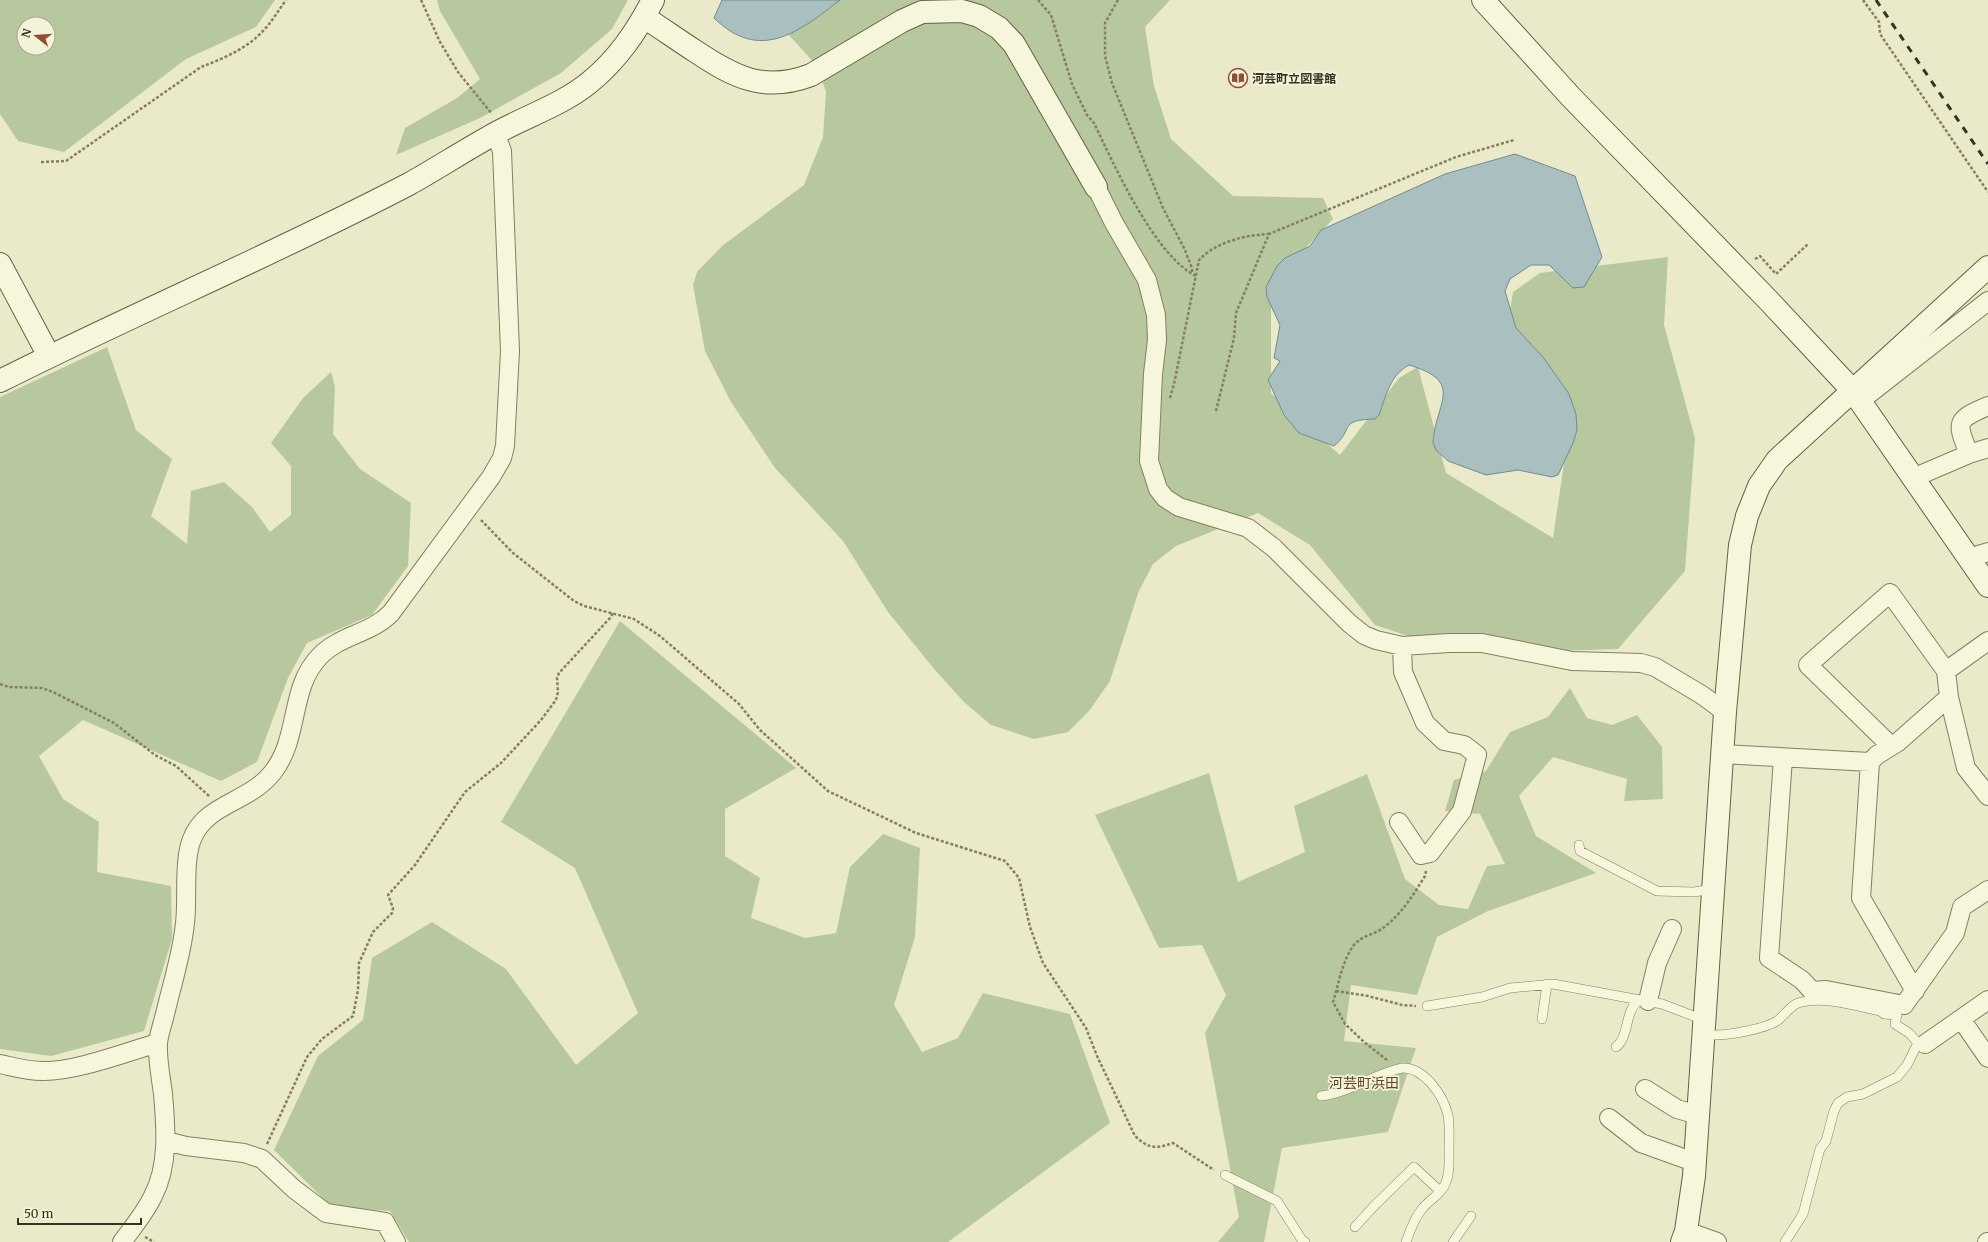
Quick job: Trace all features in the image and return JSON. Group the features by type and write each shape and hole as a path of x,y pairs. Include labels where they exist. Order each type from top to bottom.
{"street":[{"path":"1483,0 1570,96 1770,302 1857,396 1988,586"},
{"path":"0,381 49,356 383,197 498,132 571,94 588,83 620,53 648,9 723,69 738,76 765,83 798,80 811,75 896,25 922,12 962,11 979,16 999,28 1014,44 1096,187 1114,223 1147,280 1156,315 1157,340 1153,374 1149,461 1158,489 1165,498 1179,507 1248,528 1274,548 1349,623 1364,635 1376,640 1402,646 1450,643 1482,644 1572,661 1641,663 1655,667 1725,712"},
{"path":"122,1242 146,1210 154,1194 160,1175 166,1141 158,1043 183,938 189,848 197,829 203,821 218,809 252,792 264,783 274,771 289,742 303,683 318,658 337,642 382,622 391,613 502,458 505,446 510,351 502,151 498,132"},
{"path":"0,264 49,356"},
{"path":"1857,396 1894,352 1988,267"},
{"path":"1717,1242 1684,1236 1709,1027 1713,889 1725,712 1740,545 1747,516 1759,486 1777,460 1857,396 1988,301"},
{"path":"1970,454 1960,431 1962,421 1965,416 1988,406"},
{"path":"1913,478 1988,448"},
{"path":"1968,558 1988,552"},
{"path":"1891,746 1808,665 1890,594 1946,671 1949,697 1966,768 1988,796"},
{"path":"1946,671 1988,641"},
{"path":"1399,822 1421,855 1430,853 1462,811 1477,755 1464,745 1444,741 1425,723 1403,672 1402,646"},
{"path":"1915,991 1860,898 1870,762 1949,697"},
{"path":"1722,754 1870,762"},
{"path":"1783,758 1769,958 1802,980 1812,991 1826,990 1904,1005 1955,933 1962,907 1988,890"},
{"path":"1643,1000 1672,929"},
{"path":"1925,1044 1988,1000"},
{"path":"1961,1019 1988,1058"},
{"path":"0,1064 42,1071 56,1070 76,1066 158,1043"},
{"path":"1645,1089 1677,1109 1698,1115"},
{"path":"1609,1118 1641,1143 1694,1162"},
{"path":"166,1141 186,1146 244,1153 262,1159 294,1189 326,1214 385,1222 396,1242"}],"lane":[{"path":"1579,845 1580,851 1657,892 1694,892 1713,889"},
{"path":"1427,1006 1482,996 1510,988 1548,984 1643,1000 1678,1008 1709,1027 1760,1028 1774,1023 1799,1003 1833,1001 1880,1011 1884,1014 1897,1015 1895,1024 1908,1033 1918,1043 1907,1065 1897,1077 1863,1094 1847,1098 1836,1106 1826,1141 1820,1149 1803,1214 1785,1242"},
{"path":"1542,1019 1548,984"},
{"path":"1616,1047 1621,1043 1631,1009 1643,1000"},
{"path":"1321,1096 1333,1094 1398,1068 1407,1068 1420,1073 1438,1093 1448,1114 1449,1174 1446,1184 1439,1194 1422,1209 1413,1222 1406,1242"},
{"path":"1354,1227 1414,1167 1440,1191"},
{"path":"1225,1175 1276,1201 1302,1240 1305,1242"},
{"path":"1454,1242 1471,1216"}],"path":[{"path":"41,162 66,161 200,67 220,60 250,43 262,32 286,0"},
{"path":"421,0 440,42 458,72 493,115 498,132"},
{"path":"1038,0 1051,15 1072,84 1087,115 1094,123 1125,188 1161,244 1188,272 1196,276"},
{"path":"1118,0 1105,23 1105,56 1112,83 1162,208 1184,248 1192,268 1192,274"},
{"path":"1863,0 1879,22 1880,34 1988,192"},
{"path":"1151,409 1161,407 1170,397 1199,260 1206,252 1222,244 1254,234 1269,234 1456,157 1514,140"},
{"path":"1216,410 1234,338 1236,312 1269,234"},
{"path":"1754,261 1760,256 1776,274 1808,244"},
{"path":"468,507 513,553 554,587 584,606 634,619 660,636 739,704 760,730 828,791 916,833 1005,861 1019,878 1030,927 1043,963 1086,1028 1097,1056 1135,1136 1145,1146 1160,1147 1173,1143 1212,1169 1225,1175"},
{"path":"259,1158 307,1057 322,1039 353,1016 358,990 359,963 373,932 392,913 393,908 388,895 415,865 465,792 501,763 541,720 556,700 558,692 557,678 559,673 610,618 612,613"},
{"path":"0,684 9,687 42,688 114,723 156,755 176,766 211,797 218,809"},
{"path":"1398,1068 1364,1042 1345,1024 1333,1002 1344,962 1354,945 1365,936 1382,929 1408,903 1425,876 1427,853"},
{"path":"1336,991 1368,996 1402,1006 1427,1006"}],"green space":[{"path":"0,0 275,0 256,27 186,59 64,152 18,141 0,114"},
{"path":"437,0 628,0 612,29 561,73 480,118 396,155 405,128 457,98 480,79 440,11"},
{"path":"757,0 1170,0 1145,27 1154,86 1171,139 1233,196 1323,198 1333,219 1271,284 1271,393 1340,455 1399,378 1418,367 1446,473 1553,538 1573,403 1508,324 1513,292 1540,273 1668,257 1664,325 1695,438 1685,571 1618,649 1558,651 1447,649 1375,625 1310,545 1258,513 1176,546 1153,564 1138,593 1110,681 1089,711 1068,732 1034,739 991,725 964,702 935,670 888,612 843,541 775,468 731,402 705,351 693,285 697,272 722,246 804,185 823,137 826,92 817,66"},
{"path":"107,347 136,430 172,459 151,516 187,544 191,491 224,482 252,507 270,532 291,515 291,466 271,443 303,398 331,372 335,387 333,434 360,469 411,503 408,566 372,615 307,643 288,678 257,762 221,781 83,720 39,756 63,799 99,822 97,872 171,886 172,939 144,1031 51,1056 0,1049 0,397"},
{"path":"620,621 796,768 725,809 725,856 760,878 751,918 805,938 836,933 850,867 883,834 920,848 915,937 894,1005 922,1052 958,1038 983,993 1070,1014 1110,1123 948,1242 409,1242 390,1211 332,1207 274,1150 318,1056 363,1020 372,958 432,922 506,969 576,1065 638,1013 575,868 501,822"},
{"path":"1570,688 1587,718 1612,725 1637,715 1662,747 1663,799 1624,801 1627,779 1553,757 1519,796 1536,836 1596,873 1488,911 1437,937 1417,995 1351,985 1344,1041 1416,1048 1388,1132 1282,1148 1264,1242 1218,1242 1239,1217 1205,1033 1226,995 1202,945 1159,948 1095,815 1209,773 1238,882 1305,852 1294,806 1367,774 1405,879 1439,905 1468,909 1487,866 1505,864 1480,814 1445,811 1454,780 1486,771 1510,732 1548,717"}],"shaded area":[{"path":"722,0 840,0 825,12 794,32 779,38 763,41 747,39 731,31 714,18"},
{"path":"1515,154 1575,176 1602,257 1584,287 1573,288 1549,265 1531,265 1510,279 1505,291 1516,328 1543,357 1569,394 1576,414 1577,430 1573,443 1558,475 1552,477 1518,470 1486,475 1448,461 1436,450 1433,443 1443,395 1442,387 1437,379 1426,372 1409,365 1397,374 1393,380 1379,415 1375,419 1356,421 1348,426 1344,435 1334,446 1299,433 1284,415 1268,380 1280,361 1274,358 1280,325 1267,297 1266,287 1277,266 1285,258 1310,246 1321,230 1445,174"}],"railway":[{"path":"1876,0 1988,164"}],"place":[{"name":"河芸町立図書館","path":"1238,78"}],"district":[{"name":"河芸町浜田","path":"1364,1083"}]}
